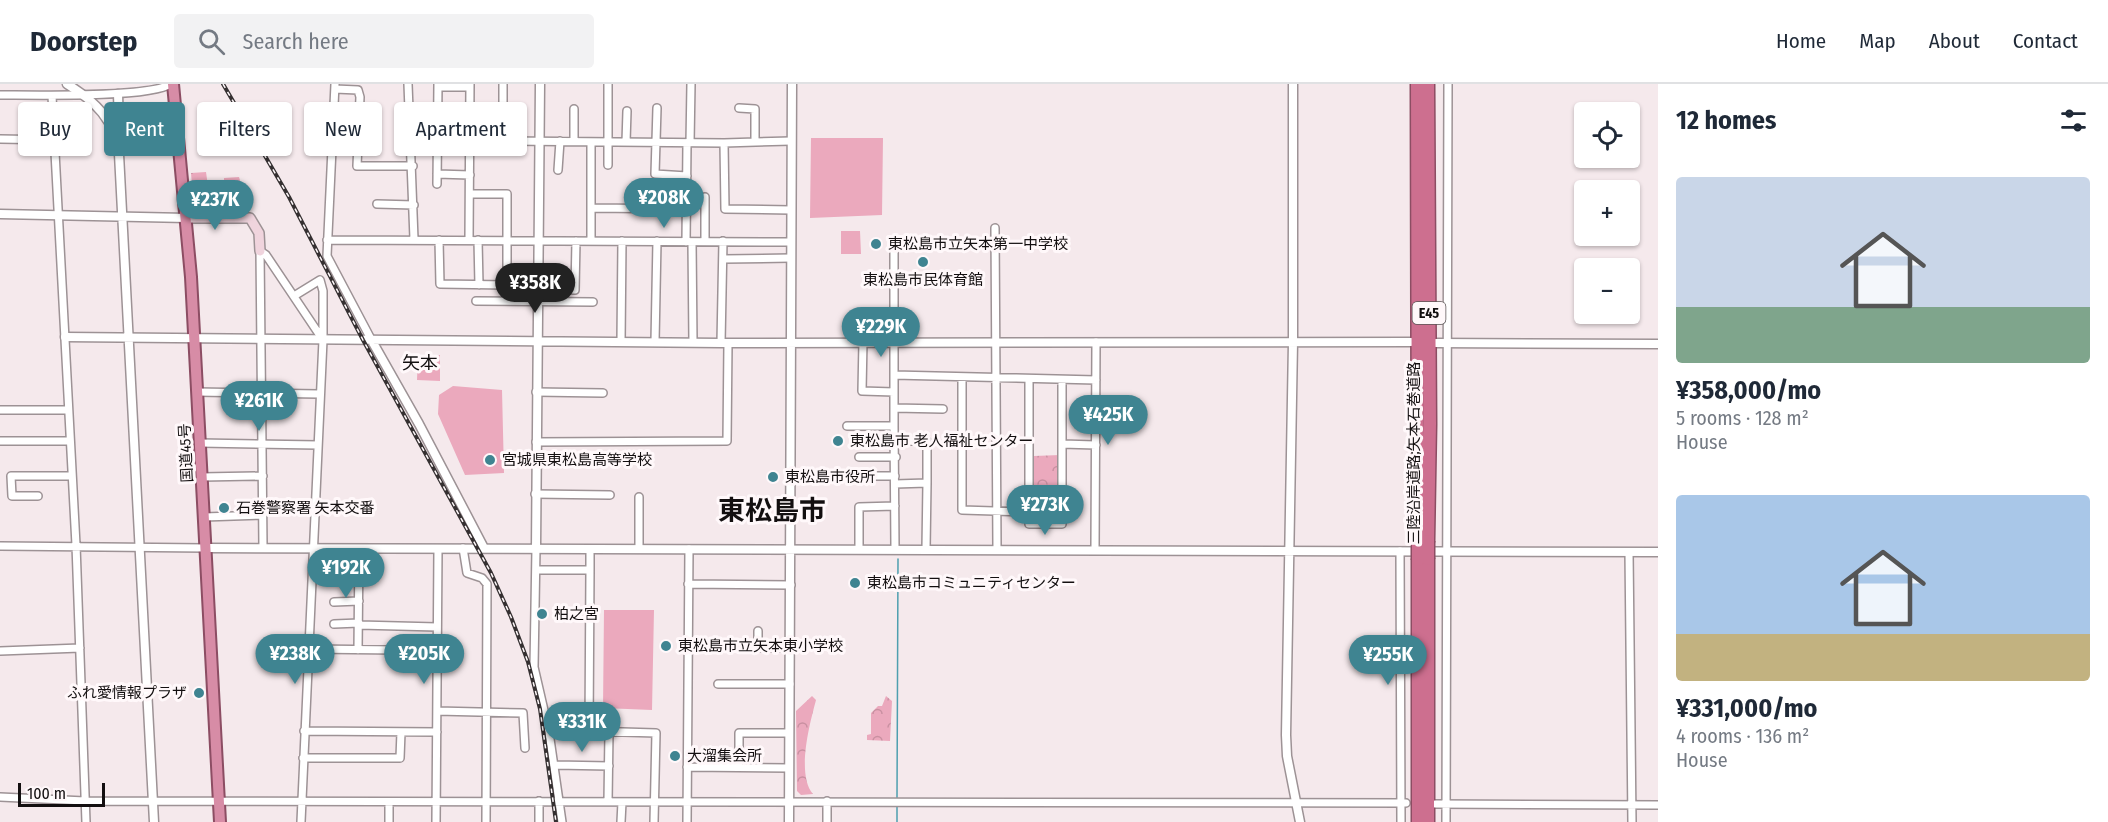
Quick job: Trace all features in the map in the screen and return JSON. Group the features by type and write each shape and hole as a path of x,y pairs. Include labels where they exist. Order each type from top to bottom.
{"highway":[{"name":"国道45号","path":"172,84 187,218 220,822"},
{"name":"三陸沿岸道路;矢本石巻道路","path":"1417,84 1423,541 1418,822"},
{"name":"三陸沿岸道路;矢本石巻道路","path":"1423,541 1431,424 1428,84"},
{"name":"三陸沿岸道路;矢本石巻道路","path":"1423,559 1428,822"}],"main road":[{"path":"187,218 250,218 258,228 260,251"}],"street":[{"path":"67,84 99,108 104,116"},
{"path":"0,95 118,94 159,89 172,84"},
{"path":"408,84 409,102"},
{"path":"503,84 503,102"},
{"path":"540,84 534,667 555,765 562,822"},
{"path":"608,84 608,165"},
{"path":"691,84 687,209 693,342"},
{"path":"789,822 791,549 789,342 792,84"},
{"path":"1293,84 1291,550 1286,735 1287,756 1300,822"},
{"path":"1446,822 1448,84"},
{"path":"437,102 438,86 470,86 470,102"},
{"path":"413,166 357,166 360,97 358,90 335,87 327,256 331,268 419,424 484,548"},
{"path":"118,94 118,102"},
{"path":"52,96 52,102"},
{"path":"657,108 656,174 687,176"},
{"path":"739,108 755,109 755,142"},
{"path":"574,109 574,141"},
{"path":"626,142 627,111"},
{"path":"0,140 18,140"},
{"path":"527,140 689,143 791,141"},
{"path":"558,170 560,141"},
{"path":"591,141 591,240"},
{"path":"724,143 725,209 791,210"},
{"path":"56,156 76,545 86,822"},
{"path":"119,156 154,822"},
{"path":"413,156 414,240"},
{"path":"436,156 436,184"},
{"path":"469,240 470,156"},
{"path":"436,174 471,175"},
{"path":"439,240 440,284 507,285 507,194 471,194"},
{"path":"705,197 705,241"},
{"path":"377,204 414,205"},
{"path":"592,208 687,209"},
{"path":"0,214 187,218"},
{"path":"995,228 997,548"},
{"path":"327,240 790,242"},
{"path":"478,240 479,285"},
{"path":"538,289 575,290 576,241"},
{"path":"621,342 622,241"},
{"path":"656,342 657,241"},
{"path":"536,442 727,441 723,242"},
{"path":"894,242 895,548"},
{"path":"260,251 266,255 323,340"},
{"path":"260,251 263,548"},
{"path":"724,259 791,258"},
{"path":"294,296 320,280 323,291 323,340 301,822"},
{"path":"476,301 593,302"},
{"path":"65,337 194,340 724,343 1411,342"},
{"path":"863,341 862,391 894,392"},
{"path":"1095,549 1096,342"},
{"path":"1436,343 1658,344"},
{"path":"894,375 1096,380"},
{"path":"962,377 962,510 1028,512"},
{"path":"1029,379 1029,524 1062,524 1062,380"},
{"path":"197,392 320,394"},
{"path":"536,393 603,393"},
{"path":"894,408 943,409"},
{"path":"0,410 68,410"},
{"path":"848,426 894,426"},
{"path":"0,441 70,441"},
{"path":"896,441 927,441 926,549"},
{"path":"200,443 318,445"},
{"path":"1062,444 1096,446"},
{"path":"859,457 896,457"},
{"path":"38,496 12,496 11,476 71,476"},
{"path":"202,477 263,476"},
{"path":"861,476 927,483"},
{"path":"535,494 610,495"},
{"path":"639,497 639,549"},
{"path":"859,548 860,507 895,506"},
{"path":"204,517 263,516"},
{"path":"0,546 1658,552"},
{"path":"358,650 359,549"},
{"path":"436,822 438,549"},
{"path":"463,549 467,573 482,578 487,584 486,822"},
{"path":"590,549 589,731 656,733 654,822"},
{"path":"687,822 688,549"},
{"path":"1400,551 1403,803 1401,822"},
{"path":"1629,552 1632,822"},
{"path":"536,570 590,570"},
{"path":"688,584 791,585"},
{"path":"334,602 359,601"},
{"path":"334,624 437,627"},
{"path":"758,631 758,648 790,647"},
{"path":"0,651 80,648"},
{"path":"309,649 398,650"},
{"path":"718,684 790,684"},
{"path":"437,711 523,713 525,748"},
{"path":"304,731 437,732"},
{"path":"303,758 400,758 401,732"},
{"path":"608,802 609,732"},
{"path":"739,767 739,733 789,733"},
{"path":"555,765 609,766"},
{"path":"687,767 789,768"},
{"path":"0,797 85,801 218,799 389,802 486,800 1403,803"},
{"path":"539,801 539,822"},
{"path":"621,822 622,801"},
{"path":"826,822 827,801"},
{"path":"389,802 389,822"},
{"path":"1435,804 1658,805"}],"green space":[{"path":"811,138 883,138 882,215 810,218"},
{"path":"206,172 209,193 224,193 224,178 239,177 245,197 240,201 237,211 198,213 194,210 191,173"},
{"path":"841,231 860,231 861,254 841,254"},
{"path":"418,355 440,355 440,381 417,380"},
{"path":"453,386 502,390 504,473 465,475 438,414 439,395"},
{"path":"1060,455 1060,488 1034,487 1034,456"},
{"path":"604,610 654,610 652,710 603,708"},
{"path":"812,696 816,700 806,748 805,774 813,794 801,795 797,791 796,711"},
{"path":"886,696 892,701 890,741 867,740 867,735 871,734 871,713 878,706 882,706"}],"waterway":[{"path":"897,798 898,559"},
{"path":"897,806 897,822"}],"railway":[{"path":"223,84 289,197 363,340 491,573 511,617 528,662 540,709 556,822"}],"place":[{"name":"東松島市立矢本第一中学校","path":"876,244"},
{"name":"東松島市民体育館","path":"923,262"},
{"name":"東松島市 老人福祉センター","path":"838,441"},
{"name":"宮城県東松島高等学校","path":"490,460"},
{"name":"東松島市役所","path":"773,477"},
{"name":"石巻警察署 矢本交番","path":"224,508"},
{"name":"東松島市コミュニティセンター","path":"855,583"},
{"name":"柏之宮","path":"542,614"},
{"name":"東松島市立矢本東小学校","path":"666,646"},
{"name":"ふれ愛情報プラザ","path":"199,693"},
{"name":"大溜集会所","path":"675,756"}],"district":[{"name":"矢本","path":"420,363"},
{"name":"東松島市","path":"772,511"}]}
